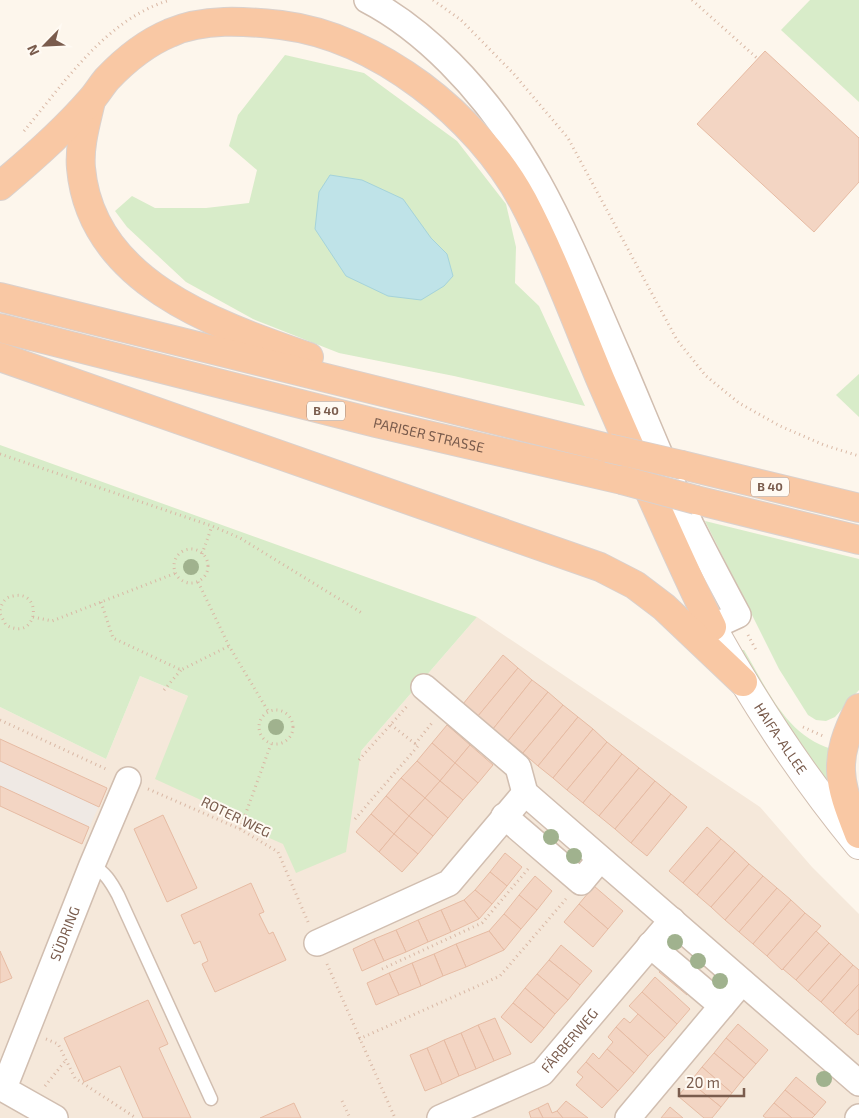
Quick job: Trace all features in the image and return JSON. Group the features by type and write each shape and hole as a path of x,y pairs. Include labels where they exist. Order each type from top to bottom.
{"highway":[{"path":"0,186 90,101 115,71 150,43 173,31 222,22 261,23 314,31 344,42 378,59 433,94 482,143 522,200 662,522 712,627"},
{"path":"90,101 82,147 81,168 86,196 106,242 128,265 174,300 227,326 432,403"},
{"name":"B 40","path":"0,297 608,448 859,508"},
{"name":"PARISER STRASSE","path":"0,328 376,423 622,480 859,540"},
{"path":"0,357 600,567 635,585 664,608 743,682"},
{"path":"859,708 843,744 840,770 841,782 859,834"}],"street":[{"path":"367,0 398,18 429,42 458,70 504,126 533,170 564,230 691,524 738,615 712,627"},
{"name":"HAIFA-ALLEE","path":"712,627 780,742 859,845"},
{"path":"424,687 518,768 525,793 859,1083"},
{"name":"SÜDRING","path":"55,1118 2,1088 128,780"},
{"path":"317,943 449,883 525,793"},
{"path":"504,816 581,882 600,859"},
{"name":"FÄRBERWEG","path":"440,1118 542,1073 672,920"},
{"path":"650,946 722,1006"},
{"path":"628,1118 742,982"}],"lane":[{"path":"92,865 109,879 118,895 210,1099"}],"path":[{"path":"434,0 461,20 513,73 568,138 676,340 706,376 739,403 780,426 824,446 859,456"},
{"path":"692,0 758,59"},
{"path":"0,454 212,526 240,538 362,613"},
{"path":"202,554 212,526"},
{"path":"192,549 202,554 206,558 208,569 206,574 198,582 187,583 176,573 175,562 181,552 192,549"},
{"path":"33,617 52,621 176,573"},
{"path":"198,582 229,646 268,711"},
{"path":"20,595 30,601 34,612 33,617 26,626 16,629 6,625 0,612 4,600 20,595"},
{"path":"101,602 113,638 181,670"},
{"path":"738,615 759,656"},
{"path":"164,690 181,670 229,646"},
{"path":"359,760 424,687"},
{"path":"279,710 289,715 293,731 287,740 271,744 261,737 258,725 263,714 268,711 279,710"},
{"name":"ROTER WEG","path":"0,720 240,830 278,852 395,1118"},
{"path":"415,744 434,721"},
{"path":"799,722 804,728 843,744"},
{"path":"355,819 418,746 390,724"},
{"path":"240,830 271,744"},
{"path":"382,969 482,923 544,850"},
{"path":"359,1039 500,976 581,882"},
{"path":"26,1032 58,1044 75,1078 136,1118"},
{"path":"31,1104 66,1060"},
{"path":"342,1101 350,1118"}],"shaded area":[{"path":"477,617 760,807 812,867 859,914 859,1118 0,1118 0,707 106,759 140,676 188,696 361,751"},
{"path":"0,739 107,788 82,844 0,806"}],"green space":[{"path":"810,0 859,0 859,102 781,30"},
{"path":"285,55 364,73 457,141 506,204 516,247 515,283 539,306 585,406 454,376 339,353 253,319 186,282 127,227 115,211 132,196 155,208 206,208 249,203 257,170 229,146 238,115"},
{"path":"859,374 859,417 836,395"},
{"path":"0,445 477,617 361,751 346,852 296,873 283,844 251,830 249,822 155,779 188,696 140,676 106,759 0,707"},
{"path":"705,521 859,559 859,690 835,717 826,721 816,720 808,715 779,669"},
{"path":"740,650 744,650 770,695 790,722 816,743 832,749 831,788 798,748"}],"water":[{"path":"330,175 362,180 403,199 431,238 447,254 453,276 444,286 421,300 388,296 346,276 315,229 319,192"}],"building":[{"path":"765,51 859,138 859,182 814,232 697,124"},
{"path":"503,655 518,668 478,716 463,704"},
{"path":"518,668 532,680 493,729 478,716"},
{"path":"532,680 548,692 508,741 493,729"},
{"path":"548,692 563,705 523,753 508,741"},
{"path":"563,705 578,717 538,766 523,753"},
{"path":"578,717 593,729 553,778 538,766"},
{"path":"447,725 470,745 455,763 432,743"},
{"path":"593,729 607,742 567,790 553,778"},
{"path":"0,739 107,788 99,807 0,761"},
{"path":"607,742 622,754 583,803 567,790"},
{"path":"432,743 455,763 440,781 417,761"},
{"path":"470,745 493,765 478,783 455,763"},
{"path":"622,754 639,768 599,816 583,803"},
{"path":"417,761 440,781 425,798 401,778"},
{"path":"455,763 478,783 463,800 440,781"},
{"path":"639,768 655,781 615,829 599,816"},
{"path":"401,778 425,798 409,816 386,796"},
{"path":"440,781 463,800 448,818 425,798"},
{"path":"655,781 671,794 631,843 615,829"},
{"path":"0,786 89,827 82,844 0,806"},
{"path":"671,794 687,807 647,856 631,843"},
{"path":"386,796 409,816 394,834 371,814"},
{"path":"425,798 448,818 433,836 409,816"},
{"path":"371,814 394,834 379,852 356,832"},
{"path":"163,815 197,888 167,902 134,829"},
{"path":"409,816 433,836 418,854 394,834"},
{"path":"707,827 721,839 683,883 669,871"},
{"path":"394,834 418,854 402,872 379,852"},
{"path":"721,839 735,851 697,895 683,883"},
{"path":"735,851 749,864 711,907 697,895"},
{"path":"505,853 522,867 507,886 490,872"},
{"path":"749,864 763,876 725,920 711,907"},
{"path":"490,872 507,886 492,904 475,890"},
{"path":"535,876 552,891 537,910 519,895"},
{"path":"763,876 777,888 739,932 725,920"},
{"path":"251,883 264,912 259,914 269,934 273,932 286,960 215,992 202,964 208,961 200,941 194,944 181,915"},
{"path":"594,886 623,911 608,929 579,904"},
{"path":"777,888 791,900 753,944 739,932"},
{"path":"475,890 492,904 479,919 464,900"},
{"path":"519,895 537,910 521,929 504,914"},
{"path":"464,900 479,919 451,932 441,910"},
{"path":"791,900 805,913 767,956 753,944"},
{"path":"579,904 608,929 593,947 564,922"},
{"path":"441,910 451,932 428,942 418,920"},
{"path":"805,913 821,926 782,970 767,956"},
{"path":"504,914 521,929 504,950 489,931"},
{"path":"418,920 428,942 406,952 396,930"},
{"path":"396,930 406,952 384,961 374,939"},
{"path":"489,931 504,950 466,967 456,944"},
{"path":"816,931 829,943 796,980 783,969"},
{"path":"374,939 384,961 362,971 353,949"},
{"path":"829,943 841,954 808,991 796,980"},
{"path":"456,944 466,967 443,976 434,954"},
{"path":"561,945 592,971 580,985 549,960"},
{"path":"0,951 12,978 0,983"},
{"path":"434,954 443,976 421,986 412,963"},
{"path":"841,954 853,965 821,1002 808,991"},
{"path":"549,960 580,985 568,1000 537,974"},
{"path":"412,963 421,986 399,995 389,973"},
{"path":"665,965 693,988 687,995 659,972"},
{"path":"853,965 859,970 859,984 833,1013 821,1002"},
{"path":"389,973 399,995 376,1005 367,983"},
{"path":"537,974 568,1000 555,1014 525,988"},
{"path":"655,977 690,1009 677,1024 642,992"},
{"path":"859,984 859,1009 845,1024 833,1013"},
{"path":"525,988 555,1014 544,1028 513,1003"},
{"path":"642,992 677,1024 665,1038 629,1006"},
{"path":"148,1000 168,1044 159,1048 191,1118 143,1118 120,1066 84,1082 64,1038"},
{"path":"513,1003 544,1028 531,1043 501,1017"},
{"path":"859,1009 859,1034 858,1035 845,1024"},
{"path":"638,1014 665,1038 648,1056 616,1027 624,1018 630,1023"},
{"path":"495,1018 511,1054 494,1061 478,1025"},
{"path":"738,1024 768,1050 756,1064 726,1038"},
{"path":"478,1025 494,1061 476,1069 461,1033"},
{"path":"616,1027 648,1056 634,1073 607,1049 613,1042 608,1037"},
{"path":"461,1033 476,1069 459,1076 444,1040"},
{"path":"726,1038 756,1064 744,1078 714,1053"},
{"path":"444,1040 459,1076 442,1084 427,1048"},
{"path":"427,1048 442,1084 425,1091 410,1055"},
{"path":"607,1049 634,1073 618,1091 586,1062 593,1053 599,1059"},
{"path":"714,1053 744,1078 732,1093 702,1067"},
{"path":"586,1062 618,1091 602,1108 576,1085 583,1077 577,1072"},
{"path":"702,1067 732,1093 721,1107 690,1082"},
{"path":"796,1077 826,1102 815,1115 785,1090"},
{"path":"690,1082 721,1107 712,1118 704,1118 678,1096"},
{"path":"785,1090 815,1115 812,1118 792,1118 774,1103"},
{"path":"566,1101 588,1118 563,1118 557,1111"},
{"path":"294,1103 301,1118 260,1118"},
{"path":"548,1103 552,1113 557,1111 563,1118 543,1118 538,1108"},
{"path":"774,1103 792,1118 766,1118 763,1116"},
{"path":"670,1107 683,1118 661,1118"},
{"path":"538,1108 543,1118 531,1118 529,1112"}]}
